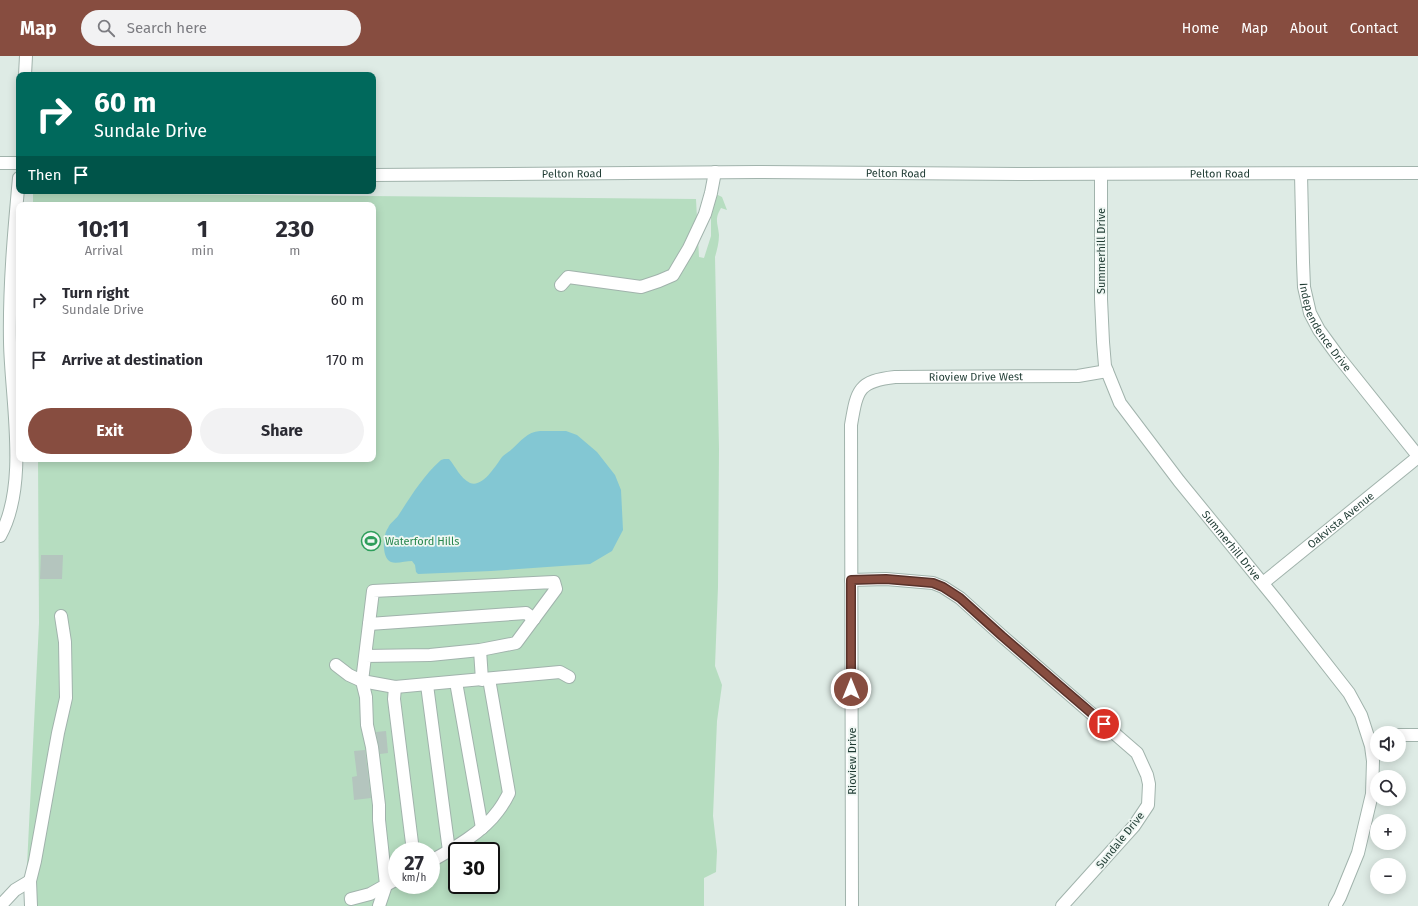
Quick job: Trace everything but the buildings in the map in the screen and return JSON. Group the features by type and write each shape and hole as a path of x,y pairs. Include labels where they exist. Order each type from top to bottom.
{"street":[{"path":"25,72 26,56"},
{"path":"0,163 16,163"},
{"path":"561,285 568,277 641,286 673,275 689,248 705,214 715,172"},
{"name":"Pelton Road","path":"376,175 715,172 1101,174 1418,173"},
{"name":"Summerhill Drive","path":"1101,174 1101,299 1103,342 1107,371 1120,403 1179,481 1263,583 1349,693 1370,734"},
{"name":"Independence Drive","path":"1301,174 1304,281 1310,313 1319,330 1338,356 1418,456"},
{"path":"0,536 8,517 15,478 16,454 10,342 10,307 16,214"},
{"name":"Rioview Drive West","path":"855,400 858,393 866,384 878,379 895,377 1078,376 1107,371"},
{"name":"Rioview Drive","path":"852,906 851,424 855,400"},
{"name":"Oakvista Avenue","path":"1263,583 1418,456"},
{"name":"Sundale Drive","path":"851,580 886,579 933,583 943,587 960,598 1138,753 1147,775 1148,805 1134,826 1062,906"},
{"path":"365,656 430,655 480,650 516,643 556,589 554,582 373,591 365,656 362,681 366,698 367,725 372,747 379,805 379,820 386,885 379,906"},
{"path":"369,624 526,613 534,619"},
{"path":"31,906 30,881 40,839 58,732 66,698 65,642 61,616"},
{"path":"462,842 482,828 498,812 510,793 480,650"},
{"path":"336,665 349,675 362,681 395,687 560,672 569,677"},
{"path":"456,682 482,828"},
{"path":"427,685 448,843"},
{"path":"395,687 394,699 412,842"},
{"path":"1406,735 1418,735"},
{"name":"Summerhill Drive","path":"1334,906 1340,897 1358,853 1372,794 1373,762"},
{"path":"0,906 15,890 30,881"},
{"path":"351,899 370,894 386,885"}],"green space":[{"name":"Waterford Hills","path":"33,194 696,199 699,257 704,258 711,236 711,217 716,194 722,197 727,210 721,208 718,216 717,222 719,238 715,257 719,449 718,587 715,666 722,685 717,721 713,816 717,851 716,872 704,878 704,906 25,906 39,623 38,462 376,462 376,202 33,202"}],"water":[{"path":"540,431 566,431 577,435 597,452 615,475 621,490 623,530 612,551 590,564 491,571 418,574 412,561 396,563 388,560 384,551 386,531 423,479 441,460 449,459 463,478 470,483 475,484 489,475 502,457 524,437 531,433"}],"place":[{"name":"Waterford Hills","path":"371,541"}],"route":[{"path":"851,689 851,580 886,579 933,583 943,587 960,598 1104,724"}]}
